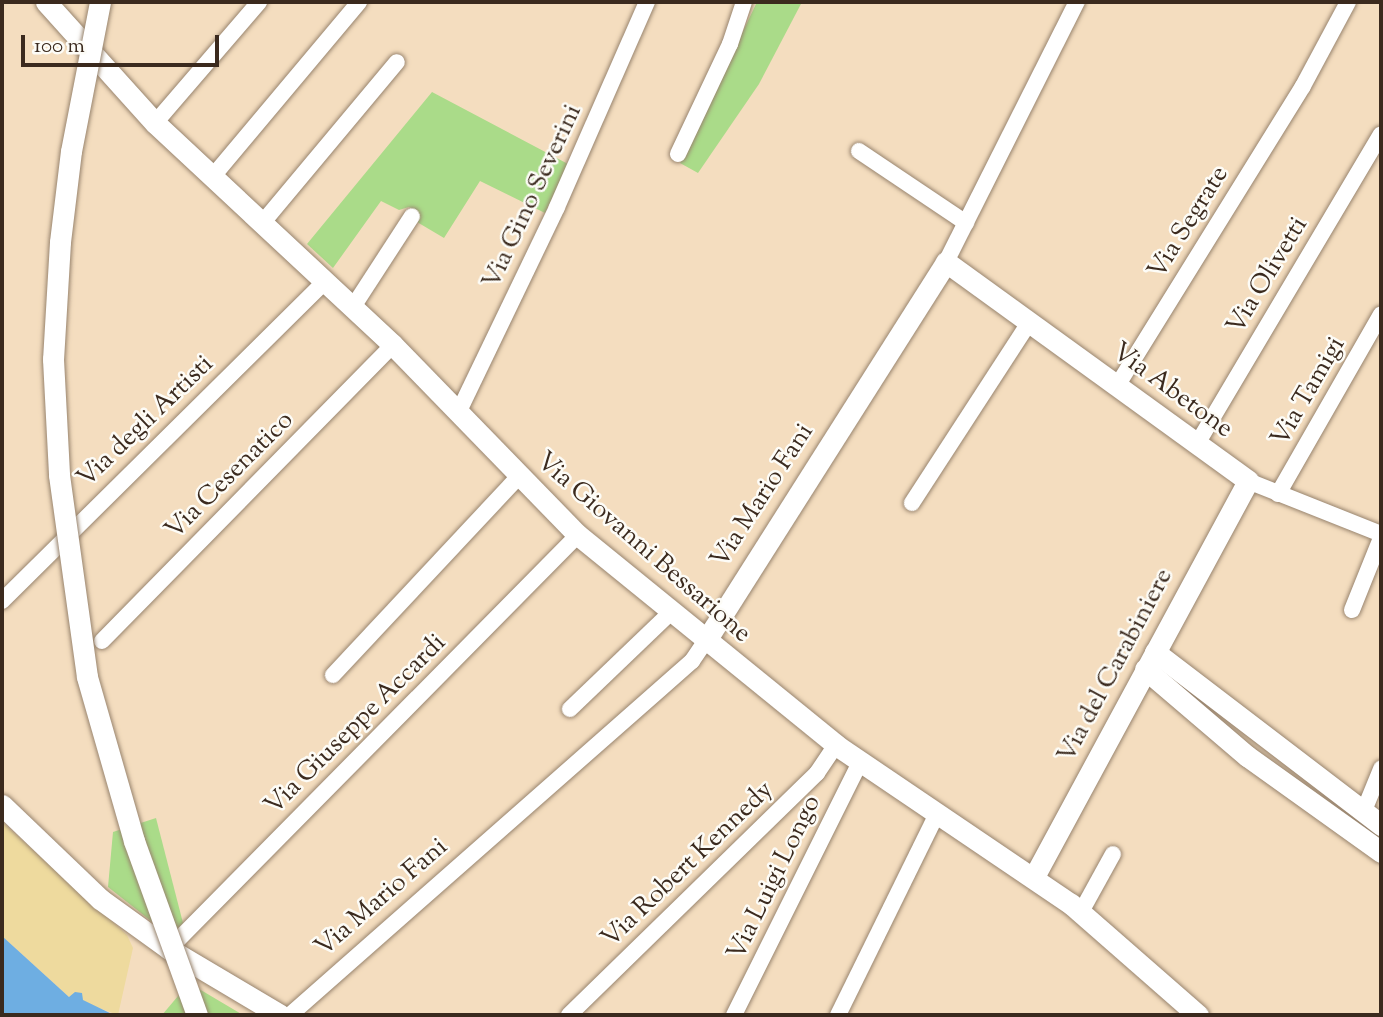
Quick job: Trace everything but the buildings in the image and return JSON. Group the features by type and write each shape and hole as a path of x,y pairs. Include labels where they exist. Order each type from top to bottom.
{"street":[{"name":"Via Giovanni Bessarione","path":"46,2 155,123 264,221 393,345 459,411 518,477 578,535 705,642 836,745 1034,877 1081,912 1198,1015"},
{"path":"100,2 77,114 60,242 53,359 59,475 87,677 134,841 197,1015"},
{"path":"155,123 259,2"},
{"path":"214,175 359,2"},
{"name":"Via Gino Severini","path":"459,411 557,207 647,2"},
{"path":"678,154 730,44 744,2"},
{"name":"Via Mario Fani","path":"290,1015 692,662 946,262 1077,2"},
{"name":"Via Segrate","path":"1117,386 1303,86 1348,2"},
{"path":"264,221 397,62"},
{"name":"Via Olivetti","path":"1197,444 1381,134"},
{"path":"859,151 967,223"},
{"path":"353,307 412,216"},
{"name":"Via Abetone","path":"946,262 1248,481 1381,534"},
{"name":"Via degli Artisti","path":"2,601 326,280"},
{"name":"Via Tamigi","path":"1278,494 1381,314"},
{"path":"912,503 1029,323"},
{"name":"Via Cesenatico","path":"102,641 393,345"},
{"path":"333,675 518,477"},
{"name":"Via del Carabiniere","path":"1034,877 1248,481"},
{"path":"1352,610 1381,534"},
{"name":"Via Giuseppe Accardi","path":"169,949 578,535"},
{"path":"570,709 670,613"},
{"path":"1150,660 1381,825"},
{"path":"1150,660 1247,756 1381,852"},
{"name":"Via Robert Kennedy","path":"569,1015 817,773 836,745"},
{"name":"Via Luigi Longo","path":"734,1015 860,762"},
{"path":"1363,813 1381,769"},
{"path":"2,805 100,899 169,949 280,1015"},
{"path":"838,1015 937,814"},
{"path":"1081,912 1113,854"}],"green space":[{"path":"757,2 802,2 759,84 698,173 680,163"},
{"path":"432,92 568,164 545,213 480,181 444,238 417,222 417,212 409,207 399,210 381,201 333,268 307,244"},
{"path":"156,818 183,923 170,936 108,887 113,832"},
{"path":"189,983 243,1015 162,1015"}],"sand":[{"path":"2,822 127,935 133,948 118,1015 69,997 2,936"}],"water":[{"path":"2,936 69,997 75,992 82,993 83,1000 114,1015 2,1015"}]}
